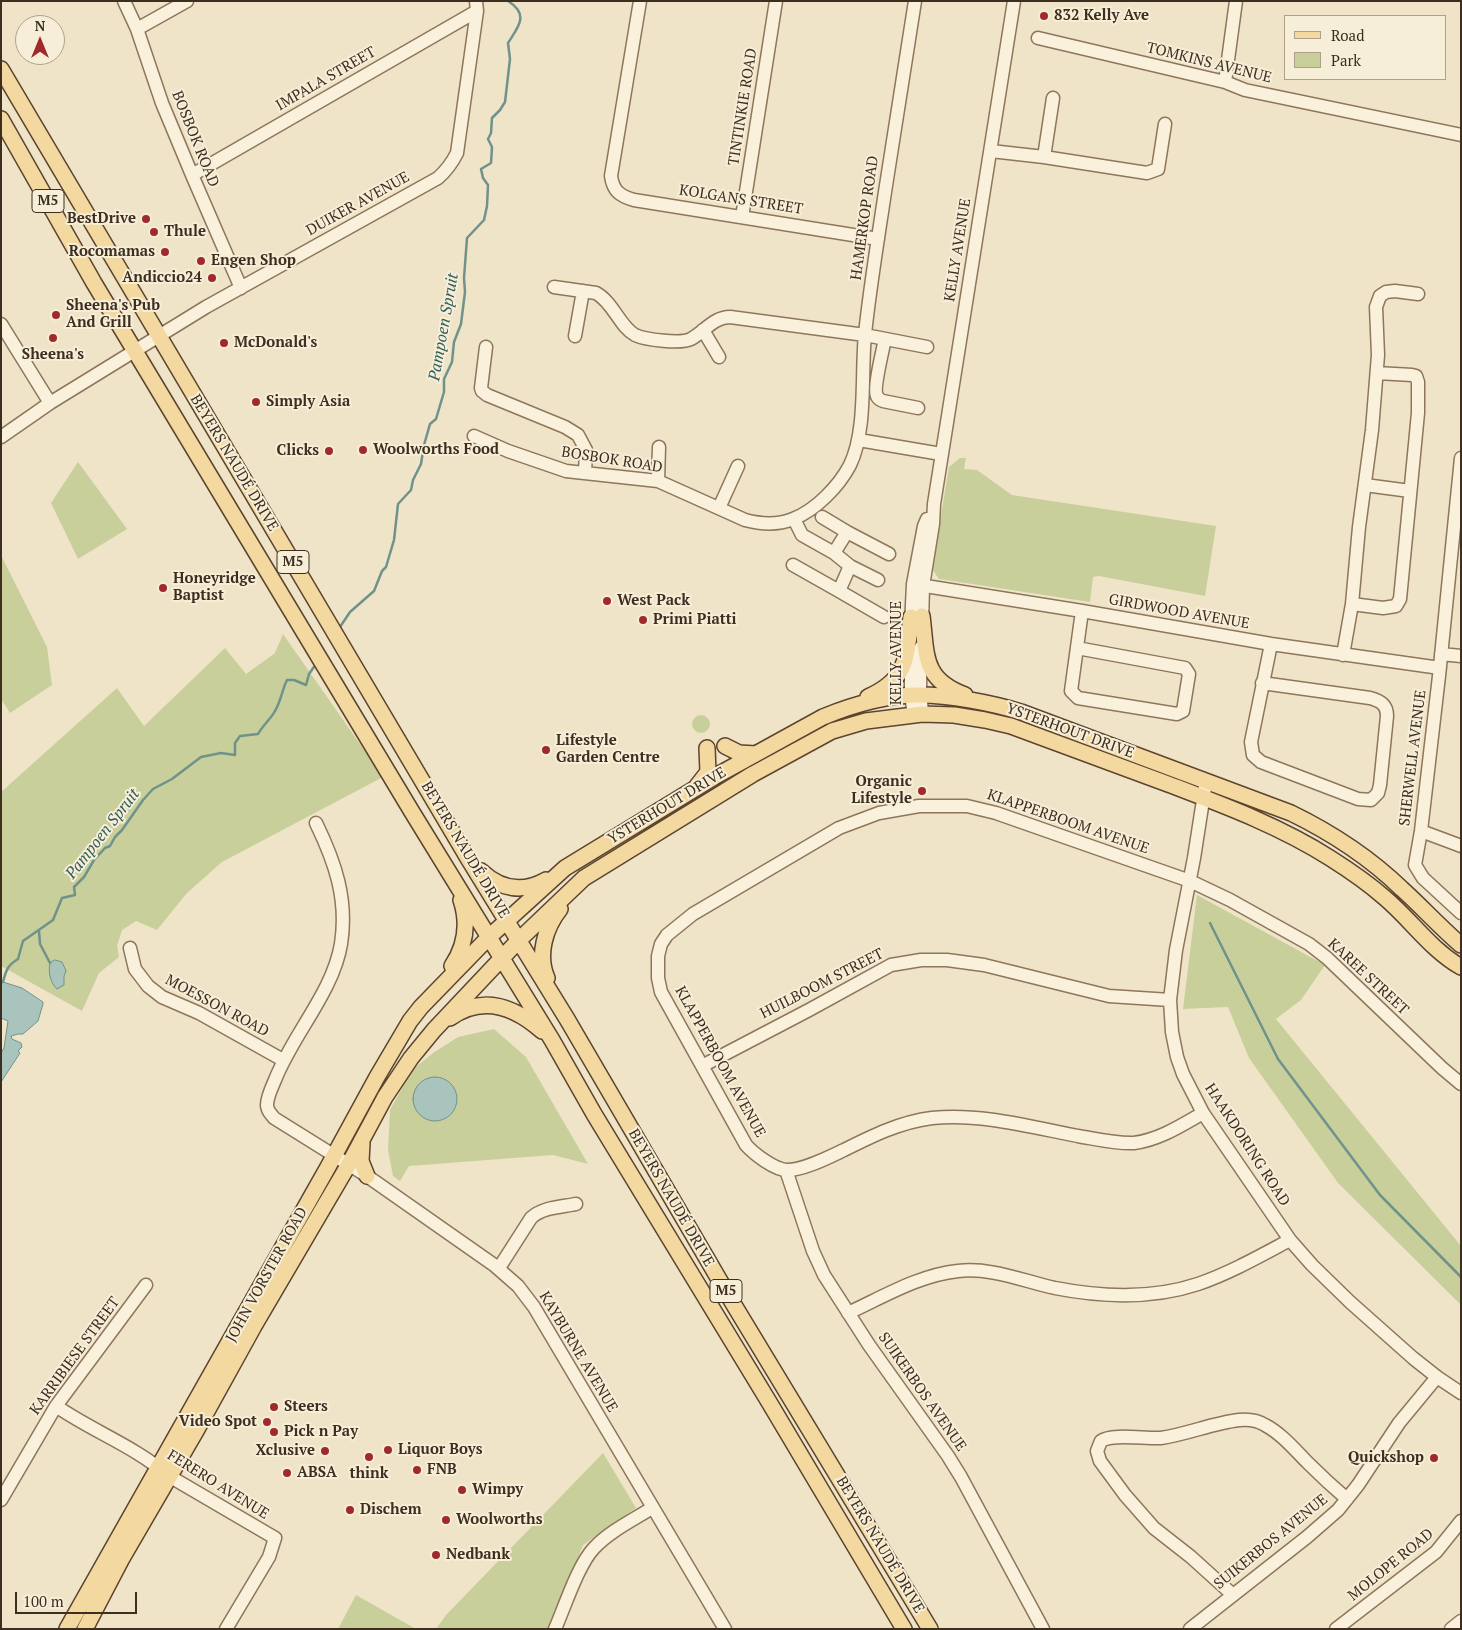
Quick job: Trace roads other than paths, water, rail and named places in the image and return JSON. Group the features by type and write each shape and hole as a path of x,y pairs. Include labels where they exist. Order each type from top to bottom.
{"main road":[{"name":"BEYERS NAUDÉ DRIVE","path":"1,69 469,860 567,1019 734,1305 930,1629"},
{"name":"BEYERS NAUDÉ DRIVE","path":"1,119 134,350 412,812 552,1040 594,1114 904,1629"},
{"path":"917,616 933,673 943,684 951,689 988,703"},
{"path":"840,710 884,689 896,680 905,663 917,616"},
{"name":"YSTERHOUT DRIVE","path":"489,937 565,868 756,754 823,717 840,710 867,702 916,695 988,703 1022,712 1291,813 1338,838 1358,852 1401,888 1461,945"},
{"name":"YSTERHOUT DRIVE","path":"502,958 584,878 731,787 818,738 840,729 866,721 918,714 954,715 1011,726 1256,818 1342,866 1386,898 1439,951 1461,967"},
{"path":"725,746 739,753 756,754"},
{"path":"690,792 708,772 707,748"},
{"path":"469,860 495,883 507,888 519,889 537,884 565,868"},
{"path":"429,998 460,954 464,941 465,911 450,874"},
{"path":"567,1019 545,973 542,960 543,948 547,931 554,916 584,878"},
{"name":"JOHN VORSTER ROAD","path":"85,1629 164,1472 335,1155 405,1030 429,998 489,937"},
{"name":"JOHN VORSTER ROAD","path":"67,1629 164,1472 196,1430 254,1326 349,1164 385,1097 411,1058 434,1030 502,958"},
{"path":"434,1030 458,1012 474,1006 498,1006 520,1013 552,1040"},
{"path":"363,1136 360,1151 361,1161 367,1176"}],"street":[{"name":"BOSBOK ROAD","path":"124,1 137,29 162,103 241,288"},
{"path":"137,29 188,1"},
{"name":"KOLGANS STREET","path":"640,1 611,176 615,190 619,195 626,198 878,239"},
{"name":"TINTINKIE ROAD","path":"742,217 776,1"},
{"name":"HAMERKOP ROAD","path":"859,440 865,335 915,1"},
{"name":"KELLY AVENUE","path":"918,714 916,695 917,616 924,526 934,504 1014,1"},
{"path":"1225,82 1236,1"},
{"name":"IMPALA STREET","path":"192,175 476,6"},
{"name":"DUIKER AVENUE","path":"1,437 50,403 134,350 438,178 450,166 457,153 476,6"},
{"name":"TOMKINS AVENUE","path":"1038,38 1225,82 1245,90 1461,135"},
{"path":"1044,157 1053,98"},
{"path":"991,151 1147,173 1158,169 1165,124"},
{"path":"554,287 596,293 604,298 630,332 638,336 678,342 691,339 720,318 730,316 865,335 928,347"},
{"path":"1343,655 1352,604 1377,373 1378,342 1376,313 1378,300 1386,292 1395,290 1418,294"},
{"path":"575,336 583,291"},
{"path":"1,324 50,403"},
{"path":"703,330 720,357"},
{"path":"885,339 876,395 883,401 918,408"},
{"path":"486,347 482,391 565,427 578,435 586,450 585,473"},
{"path":"1352,604 1388,608 1398,603 1418,413 1418,382 1416,376 1412,375 1377,373"},
{"name":"BOSBOK ROAD","path":"474,436 508,452 566,471 658,481 745,520 758,523 794,519 831,491 849,466 859,440"},
{"path":"859,440 941,454"},
{"path":"658,481 659,447"},
{"name":"SHERWELL AVENUE","path":"1461,458 1459,509 1421,831 1415,865 1423,878 1461,913"},
{"path":"719,508 738,466"},
{"path":"1365,485 1410,491"},
{"path":"822,517 889,554"},
{"path":"794,519 802,535 834,553 850,566 878,580"},
{"path":"834,553 848,532"},
{"path":"793,565 884,617"},
{"path":"839,591 850,566"},
{"name":"GIRDWOOD AVENUE","path":"918,585 1271,644 1440,668"},
{"path":"1077,648 1185,668 1189,674 1183,711 1177,714 1078,698 1071,691 1082,611"},
{"path":"1262,683 1370,698 1379,700 1384,705 1388,716 1380,785 1375,797 1371,800 1358,800 1255,758 1250,742 1262,683 1271,644"},
{"path":"1441,654 1461,656"},
{"name":"HAAKDORING ROAD","path":"1206,781 1190,881 1176,950 1170,1000 1176,1057 1183,1074 1203,1113 1290,1240 1312,1266 1437,1377 1461,1393"},
{"name":"KLAPPERBOOM AVENUE","path":"786,1170 764,1161 746,1145 661,992 657,966 661,944 667,936 693,914 839,828 879,814 919,806 968,806 996,813 1190,881"},
{"path":"283,1060 328,982 341,944 342,894 332,856 316,823"},
{"path":"1421,831 1461,846"},
{"name":"KAREE STREET","path":"1190,881 1230,900 1309,944 1327,958 1461,1084"},
{"name":"MOESSON ROAD","path":"130,948 135,969 148,986 162,998 199,1014 283,1060"},
{"name":"HUILBOOM STREET","path":"702,1066 891,965 921,960 947,960 984,964 1109,996 1170,1000"},
{"name":"KAYBURNE AVENUE","path":"283,1060 267,1101 268,1111 274,1118 367,1176 499,1268 518,1286 534,1307 725,1629"},
{"path":"786,1170 814,1163 885,1130 921,1120 963,1117 990,1120 1100,1140 1135,1143 1162,1135 1203,1113"},
{"name":"SUIKERBOS AVENUE","path":"786,1170 818,1264 868,1345 957,1470 975,1500 1043,1629"},
{"path":"499,1268 536,1213 576,1204"},
{"path":"848,1313 917,1281 960,1270 993,1273 1055,1288 1092,1293 1139,1295 1170,1291 1196,1285 1214,1278 1290,1240"},
{"name":"KARRIBIESE STREET","path":"1,1500 56,1406 146,1285"},
{"name":"SUIKERBOS AVENUE","path":"1190,1629 1326,1521 1348,1499 1399,1423 1437,1377"},
{"name":"FERERO AVENUE","path":"56,1406 275,1538 269,1557 226,1629"},
{"path":"1233,1595 1143,1517 1100,1461 1097,1450 1101,1441 1111,1437 1165,1437 1226,1422 1239,1420 1256,1421 1278,1434 1320,1476 1348,1499"},
{"path":"556,1629 582,1565 590,1553 612,1533 652,1508"},
{"name":"MOLOPE ROAD","path":"1336,1629 1352,1624 1436,1552 1461,1521"},
{"path":"1451,1629 1461,1621"}],"water":[{"path":"55,960 62,962 66,971 64,985 57,989 49,973 50,963"},
{"path":"3,982 22,988 43,1002 43,1004 38,1021 23,1034 11,1036 12,1039 21,1043 22,1047 1,1082 1,1053 4,1048 8,1021 1,1018 1,985"},
{"path":"431,1077 439,1077 451,1083 457,1099 451,1115 439,1121 431,1121 419,1115 413,1103 413,1095 419,1083"}],"waterway":[{"name":"Pampoen Spruit","path":"340,627 350,612 374,591 382,571 386,567 394,540 398,504 411,490 413,480 421,464 430,424 436,419 444,392 444,379 452,362 454,342 461,324 465,292 464,278 467,238 484,220 487,206 488,185 483,178 481,169 491,163 492,147 488,139 491,133 492,118 505,102 510,59 508,43 520,21 519,11 508,1"},
{"name":"Pampoen Spruit","path":"3,982 8,968 18,959 23,941 53,920 62,898 75,895 74,887 84,877 94,860 105,848 110,846 153,789 172,779 201,757 221,753 235,755 235,743 240,736 258,734 273,714 287,680 294,680 306,685 309,674 316,664"},
{"path":"1210,923 1278,1059 1380,1195 1461,1277"},
{"name":"Pampoen Spruit","path":"39,931 40,944 50,963"}],"place":[{"name":"832 Kelly Ave","path":"1044,16"},
{"name":"BestDrive","path":"146,219"},
{"name":"Thule","path":"154,232"},
{"name":"Rocomamas","path":"165,252"},
{"name":"Engen Shop","path":"201,261"},
{"name":"Andiccio24","path":"212,278"},
{"name":"Sheena's Pub And Grill","path":"56,315"},
{"name":"Sheena's","path":"53,338"},
{"name":"McDonald's","path":"224,343"},
{"name":"Simply Asia","path":"256,402"},
{"name":"Woolworths Food","path":"363,450"},
{"name":"Clicks","path":"329,451"},
{"name":"Honeyridge Baptist","path":"163,588"},
{"name":"West Pack","path":"607,601"},
{"name":"Primi Piatti","path":"643,620"},
{"name":"Lifestyle Garden Centre","path":"546,750"},
{"name":"Organic Lifestyle","path":"922,791"},
{"name":"Steers","path":"274,1407"},
{"name":"Video Spot","path":"267,1422"},
{"name":"Pick n Pay","path":"274,1432"},
{"name":"Liquor Boys","path":"388,1450"},
{"name":"Xclusive","path":"325,1451"},
{"name":"think","path":"369,1457"},
{"name":"Quickshop","path":"1434,1458"},
{"name":"FNB","path":"417,1470"},
{"name":"ABSA","path":"287,1473"},
{"name":"Wimpy","path":"462,1490"},
{"name":"Dischem","path":"350,1510"},
{"name":"Woolworths","path":"446,1520"},
{"name":"Nedbank","path":"436,1555"}]}
